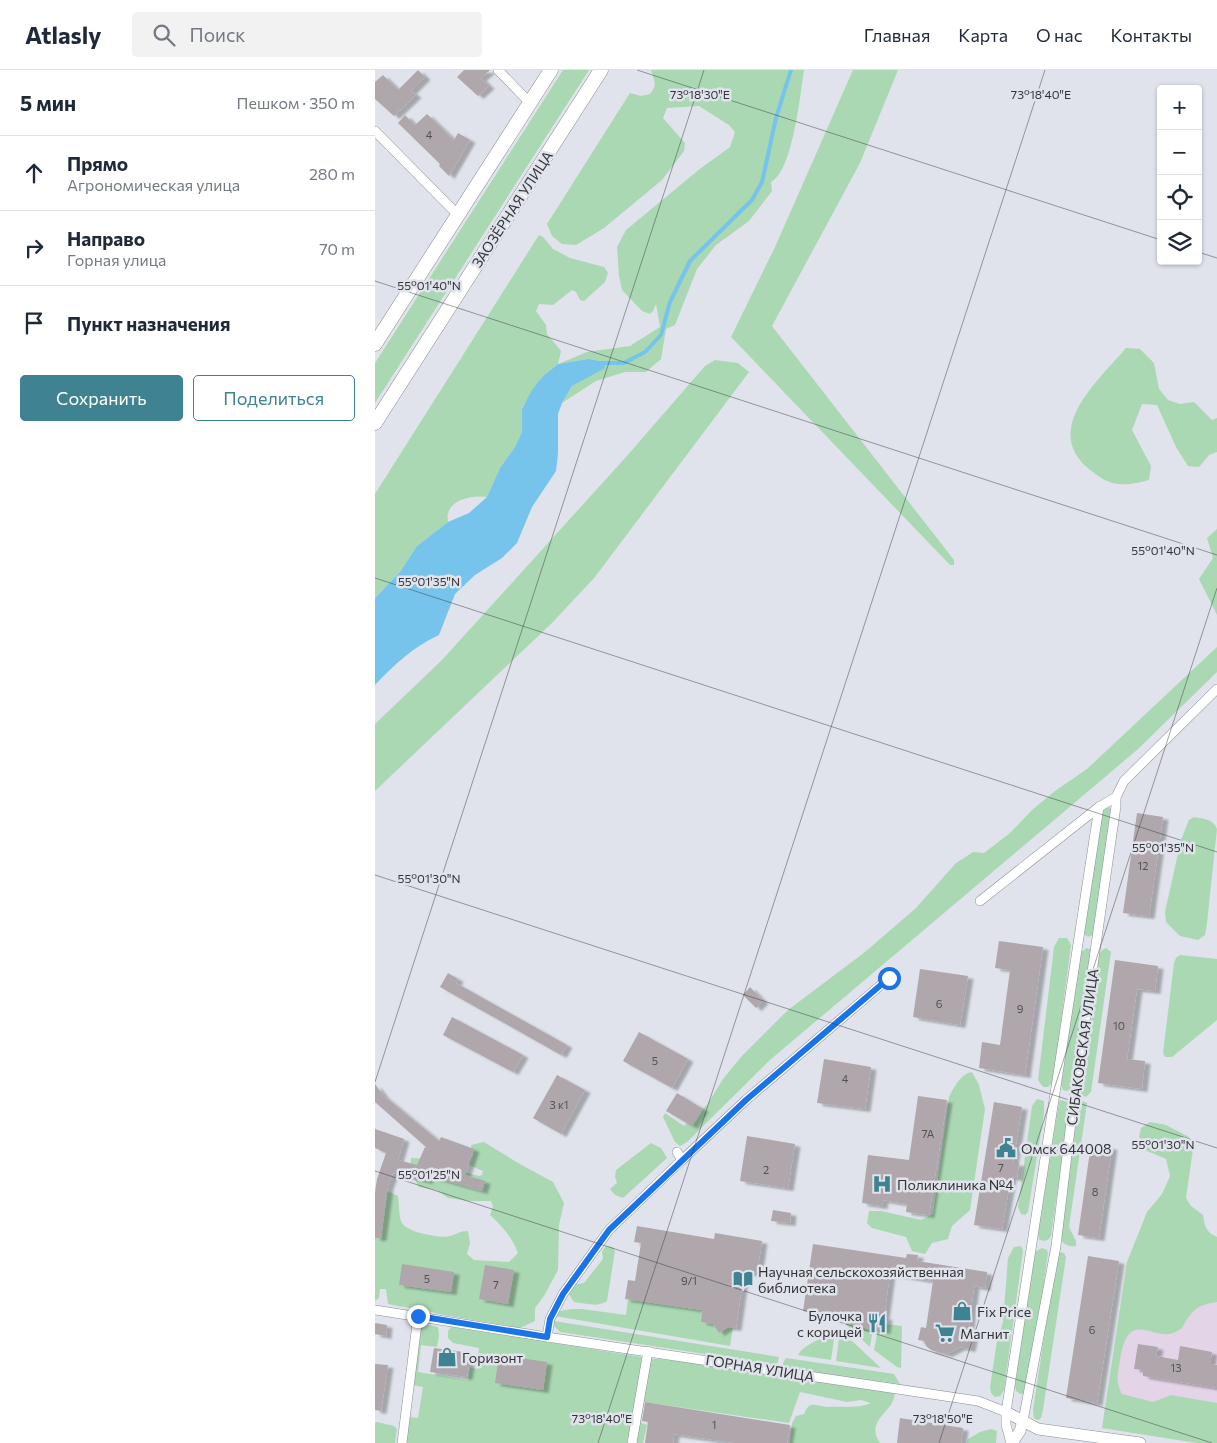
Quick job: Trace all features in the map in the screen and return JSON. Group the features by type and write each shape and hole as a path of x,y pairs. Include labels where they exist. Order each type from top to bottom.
{"main road":[{"path":"375,344 551,70"},
{"name":"ЗАОЗЁРНАЯ УЛИЦА","path":"375,423 601,70"}],"street":[{"path":"498,70 529,102"},
{"path":"375,131 457,214"},
{"path":"980,901 1099,807 1116,797 1124,782 1217,689"},
{"name":"СИБАКОВСКАЯ УЛИЦА","path":"1012,1443 1020,1432 1023,1422 1056,1246 1074,1097 1116,797"},
{"name":"СИБАКОВСКАЯ УЛИЦА","path":"1012,1443 1006,1425 1006,1412 1099,807"},
{"path":"547,1337 550,1319 563,1294 609,1230 679,1156 889,978"},
{"name":"ГОРНАЯ УЛИЦА","path":"375,1310 978,1401 1006,1412 1038,1429 1140,1443"},
{"path":"403,1443 418,1316"},
{"path":"633,1443 648,1351"}],"shaded area":[{"path":"1127,1262 1217,1276 1217,1443 1197,1443 1102,1428"}],"green space":[{"path":"563,70 589,70 375,403 375,363"},
{"path":"651,70 804,70 798,114 790,148 779,175 771,182 772,191 749,221 716,245 697,269 675,325 666,329 661,359 646,372 625,372 596,381 562,403 572,386 586,377 588,359 558,364 587,352 630,346 660,327 656,304 650,314 642,311 622,290 617,247 626,230 701,168 730,147 735,132 729,125 699,106 667,108 663,118 685,143 684,151 662,180 604,228 576,245 562,244 552,236 547,224 630,93 641,96 650,94 655,85"},
{"path":"853,70 898,70 860,163 772,326 954,560 954,565 950,565 731,337 775,247"},
{"path":"539,235 553,249 570,258 604,267 608,273 605,282 584,301 580,300 576,292 572,290 553,305 539,304 536,311 546,325 547,334 561,351 558,364 543,376 522,408 522,432 515,447 500,468 487,497 470,497 454,504 448,515 448,522 417,546 400,572 375,598 375,494"},
{"path":"1126,348 1140,349 1154,363 1159,389 1168,400 1180,404 1194,402 1212,420 1217,418 1217,452 1209,455 1199,467 1188,466 1176,447 1157,405 1142,404 1132,430 1151,466 1149,480 1132,484 1110,482 1089,469 1076,454 1071,438 1072,422 1079,406 1102,375"},
{"path":"715,360 738,363 749,372 595,577 552,623 375,791 375,724 442,660 626,457 705,366"},
{"path":"1217,529 1217,615 1199,579 1213,558 1207,538"},
{"path":"1217,647 1217,672 1137,750 770,1060 687,1142 680,1146 675,1142 663,1117 665,1113 684,1126 707,1105 723,1079 741,1057 788,1010 865,952 916,908 956,863 973,852 984,853 1010,833 1032,810 1055,791 1087,769"},
{"path":"1108,807 1111,809 1095,930 1093,935 1088,937 1084,934 1102,813"},
{"path":"1194,817 1211,821 1217,829 1205,935 1198,940 1180,936 1166,922 1165,912 1181,840 1189,820"},
{"path":"1059,938 1067,938 1071,945 1053,1082 1048,1087 1043,1087 1038,1080 1054,947"},
{"path":"1087,948 1092,950 1072,1087 1066,1091 1063,1090 1061,1085 1081,952"},
{"path":"1106,948 1111,952 1091,1092 1086,1097 1079,1094 1080,1083 1097,966 1100,952"},
{"path":"1180,955 1217,959 1217,1020 1172,1057 1165,1057 1163,1053 1174,963"},
{"path":"972,1072 979,1085 985,1109 970,1210 952,1226 948,1239 932,1243 925,1254 912,1251 906,1237 872,1228 867,1223 869,1211 881,1211 921,1220 933,1214 949,1097 961,1078"},
{"path":"1037,1099 1044,1101 1044,1113 1028,1212 1025,1215 1021,1214 1018,1207 1032,1106"},
{"path":"1061,1100 1068,1102 1070,1105 1051,1236 1048,1240 1043,1241 1039,1239 1038,1234 1059,1102"},
{"path":"1082,1101 1087,1103 1069,1227 1076,1241 1076,1246 1071,1246 1065,1244 1060,1239 1075,1118 1079,1103"},
{"path":"1150,1122 1166,1125 1189,1137 1193,1149 1186,1198 1191,1206 1203,1215 1208,1231 1217,1237 1217,1302 1199,1307 1181,1329 1170,1334 1136,1330 1130,1334 1124,1343 1120,1360 1118,1385 1122,1394 1153,1402 1171,1395 1217,1403 1217,1443 1197,1443 1102,1428 1127,1262 1147,1212 1162,1194 1170,1176 1166,1159 1147,1151 1139,1137 1141,1128"},
{"path":"484,1142 553,1182 564,1203 559,1225 558,1270 535,1308 535,1321 520,1328 388,1304 386,1289 380,1289 379,1298 375,1301 375,1236 383,1189 398,1196 401,1221 410,1229 424,1234 445,1237 468,1231 470,1243 467,1254 474,1260 509,1262 518,1253 507,1232 490,1215 493,1206 491,1201 469,1201 448,1198 436,1190 419,1187 410,1171 411,1158 433,1159 457,1170 479,1176 482,1175 483,1171 469,1165 468,1159 473,1156 471,1145"},
{"path":"651,1143 661,1148 667,1158 623,1198 615,1195 610,1189 617,1183 615,1177 616,1170"},
{"path":"606,1246 613,1247 615,1251 607,1301 595,1305 574,1302 568,1293 573,1285 584,1283 603,1259 602,1251"},
{"path":"1021,1246 1023,1251 1004,1390 1000,1396 995,1397 991,1393 990,1387 997,1341 1003,1322 1008,1258 1014,1247"},
{"path":"1042,1248 1047,1250 1048,1253 1029,1391 1025,1394 1020,1394 1016,1391 1015,1386 1035,1252"},
{"path":"1057,1253 1064,1253 1066,1257 1043,1410 1041,1418 1038,1420 1034,1418 1033,1410 1056,1258"},
{"path":"628,1299 702,1310 701,1322 713,1324 719,1333 728,1327 733,1327 730,1346 555,1316 560,1311 571,1309 626,1315"},
{"path":"554,1321 779,1357 777,1365 560,1332 554,1326"},
{"path":"424,1324 438,1327 439,1336 437,1347 421,1345 418,1372 468,1380 470,1367 477,1369 479,1348 453,1343 448,1338 448,1331 451,1327 642,1357 635,1412 649,1359 894,1390 894,1397 892,1404 878,1421 876,1427 876,1434 880,1443 790,1443 792,1423 796,1416 804,1414 811,1405 849,1407 871,1403 861,1400 847,1402 800,1392 789,1423 644,1402 641,1423 647,1425 643,1443 405,1443 409,1417 418,1418 423,1387 412,1385 419,1326"},
{"path":"886,1324 902,1326 901,1368 874,1350 878,1330 884,1331"},
{"path":"846,1325 873,1329 870,1347"},
{"path":"825,1337 834,1339 831,1360 798,1355 806,1346"},
{"path":"839,1339 852,1341 881,1368 836,1361"},
{"path":"786,1358 894,1374 900,1384 785,1367 783,1363"},
{"path":"375,1423 394,1426 397,1429 395,1443 375,1443"},
{"path":"991,1429 997,1431 996,1443 967,1443 968,1439 980,1432"}],"water":[{"path":"588,359 604,362 605,368 572,386 562,403 558,414 556,471 532,507 517,543 502,558 475,575 455,594 439,635 404,657 375,685 375,598 400,572 417,546 448,522 469,513 487,497 500,468 515,447 522,432 522,409 532,390 543,376 558,364"}],"building":[{"path":"418,70 425,77 411,91 416,95 394,116 375,99 375,82 383,75 398,90"},
{"path":"464,70 490,70 481,78 489,86 478,96 457,77"},
{"path":"427,114 454,140 458,133 470,140 449,176 439,166 440,164 398,123 405,115 415,125"},
{"path":"1137,813 1163,817 1149,916 1123,913"},
{"path":"999,941 1043,947 1025,1075 979,1068 982,1042 1000,1045 1010,970 995,968"},
{"path":"1115,960 1158,966 1155,991 1137,989 1127,1059 1145,1061 1142,1089 1098,1083"},
{"path":"920,969 968,976 960,1025 913,1017"},
{"path":"448,973 458,979 456,983 567,1045 561,1055 440,987"},
{"path":"750,987 763,1001 756,1008 743,995"},
{"path":"452,1017 523,1055 513,1072 443,1035"},
{"path":"639,1032 688,1059 672,1088 623,1061"},
{"path":"824,1059 871,1067 865,1109 817,1103"},
{"path":"557,1075 585,1090 561,1134 533,1118"},
{"path":"375,1084 384,1096 439,1141 441,1137 474,1149 465,1175 485,1181 482,1191 429,1176 427,1181 393,1173 388,1186 381,1238 375,1238 375,1192 377,1179 386,1153 375,1148 375,1129 404,1139 398,1160 417,1165 425,1147 427,1148 375,1102"},
{"path":"677,1093 703,1109 692,1126 666,1111"},
{"path":"918,1096 947,1100 929,1215 906,1212 907,1204 883,1200 882,1206 862,1203 868,1155 909,1160"},
{"path":"994,1102 1022,1107 1013,1163 1019,1163 1017,1178 1011,1177 1002,1229 974,1225"},
{"path":"747,1136 795,1144 788,1188 740,1181"},
{"path":"1091,1144 1112,1147 1099,1238 1078,1235"},
{"path":"773,1210 791,1213 790,1223 771,1221"},
{"path":"637,1226 714,1239 715,1233 762,1241 757,1274 744,1272 736,1328 728,1327 719,1333 713,1324 701,1322 702,1310 625,1299 628,1280 635,1281 641,1243 634,1242"},
{"path":"813,1244 906,1258 907,1254 918,1255 917,1261 987,1272 985,1288 974,1286 968,1334 973,1335 970,1349 960,1347 947,1354 931,1350 924,1341 918,1340 921,1327 926,1328 933,1281 890,1274 884,1317 887,1317 885,1331 846,1325 847,1318 803,1311"},
{"path":"1088,1256 1119,1261 1097,1403 1066,1398"},
{"path":"402,1264 454,1272 451,1292 399,1285"},
{"path":"485,1265 514,1270 508,1304 479,1299"},
{"path":"375,1323 387,1325 386,1336 375,1334"},
{"path":"1138,1344 1158,1347 1156,1356 1178,1360 1180,1346 1212,1352 1210,1364 1217,1365 1217,1388 1143,1376 1143,1370 1134,1369"},
{"path":"434,1348 471,1353 467,1377 430,1372"},
{"path":"499,1355 547,1362 543,1390 495,1383"},
{"path":"375,1364 388,1365 381,1411 375,1410"},
{"path":"645,1402 790,1425 787,1443 735,1443 674,1434 673,1443 645,1443 648,1422 642,1421"},
{"path":"900,1418 963,1428 961,1443 897,1443"}],"waterway":[{"path":"601,363 624,363 645,352 661,335 670,302 690,261 752,200 762,182 776,118 791,70"}],"place":[{"name":"Омск 644008","path":"1006,1148"},
{"name":"Поликлиника №4","path":"882,1184"},
{"name":"Научная сельскохозяйственная библиотека","path":"743,1279"},
{"name":"Fix Price","path":"962,1311"},
{"name":"Булочка с корицей","path":"877,1323"},
{"name":"Магнит","path":"945,1333"},
{"name":"Горизонт","path":"447,1357"}],"route":[{"path":"418,1316 547,1337 550,1319 563,1294 609,1230 746,1100 889,978"}]}
